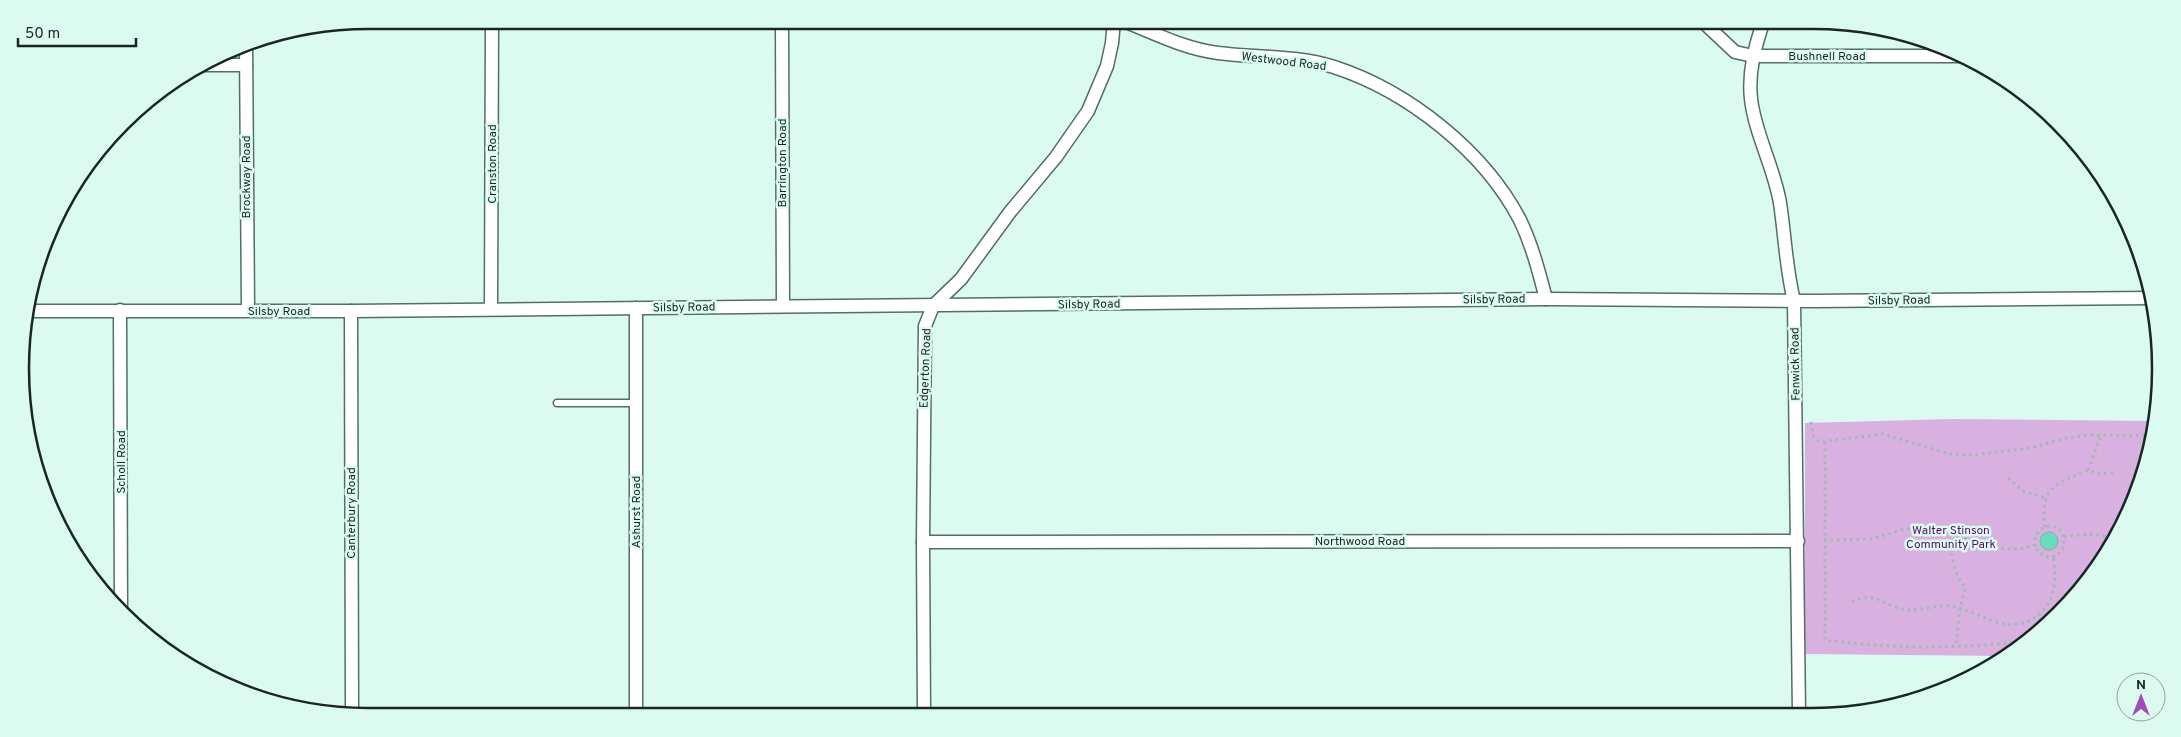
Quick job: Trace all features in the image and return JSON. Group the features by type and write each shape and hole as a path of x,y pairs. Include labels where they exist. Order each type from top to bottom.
{"street":[{"name":"Cranston Road","path":"491,308 492,29"},
{"name":"Barrington Road","path":"782,29 783,306"},
{"name":"Edgerton Road","path":"924,708 922,542 925,326 933,306 961,279 1010,212 1056,157 1088,112 1107,66 1113,29"},
{"name":"Westwood Road","path":"1145,29 1202,51 1304,61 1334,67 1396,94 1457,140 1496,183 1519,220 1535,256 1546,299"},
{"name":"Bushnell Road","path":"1711,29 1735,52 1753,56 1945,56"},
{"name":"Fenwick Road","path":"1761,29 1750,74 1751,100 1780,201 1787,274 1794,301 1799,708"},
{"name":"Brockway Road","path":"246,52 248,310"},
{"path":"216,65 246,65"},
{"name":"Silsby Road","path":"34,311 350,311 491,308 933,306 1546,299 1794,301 2145,298"},
{"name":"Ashurst Road","path":"636,308 636,708"},
{"name":"Scholl Road","path":"120,310 121,601"},
{"name":"Canterbury Road","path":"350,311 352,708"},
{"name":"Northwood Road","path":"922,542 1798,541"}],"lane":[{"path":"558,403 636,403"}],"path":[{"path":"1812,422 1812,430 1816,440 1825,442 1883,434 1950,454 1974,455 2031,448 2066,438 2101,435 2146,436"},
{"path":"2088,470 2101,435"},
{"path":"1825,442 1825,640 1870,646 1984,646 2013,643"},
{"path":"2045,526 2043,509 2046,498 2054,485 2088,470 2100,474 2115,473"},
{"path":"2008,478 2023,491 2046,498"},
{"path":"2045,526 2059,528 2064,538 2063,550 2053,557 2043,556 2035,545 2038,530 2045,526"},
{"path":"1824,540 1871,538 1917,528 1952,534 1990,548 2020,549 2035,545"},
{"path":"1952,534 1950,550 1959,580 1965,586 1960,607 1956,646"},
{"path":"2064,538 2091,534 2108,537"},
{"path":"1852,602 1870,597 1880,599 1899,608 1911,610 1944,605 1960,607 2008,624 2028,620 2046,607 2054,592 2056,573 2053,557"}],"green space":[{"name":"Walter Stinson Community Park","path":"1951,419 2148,421 2141,456 2126,499 2107,538 2095,557 2068,593 2053,609 2037,624 1993,656 1805,654 1805,423"}],"building":[{"path":"2049,532 2055,535 2058,541 2055,547 2049,550 2043,547 2040,541 2043,535"}]}
